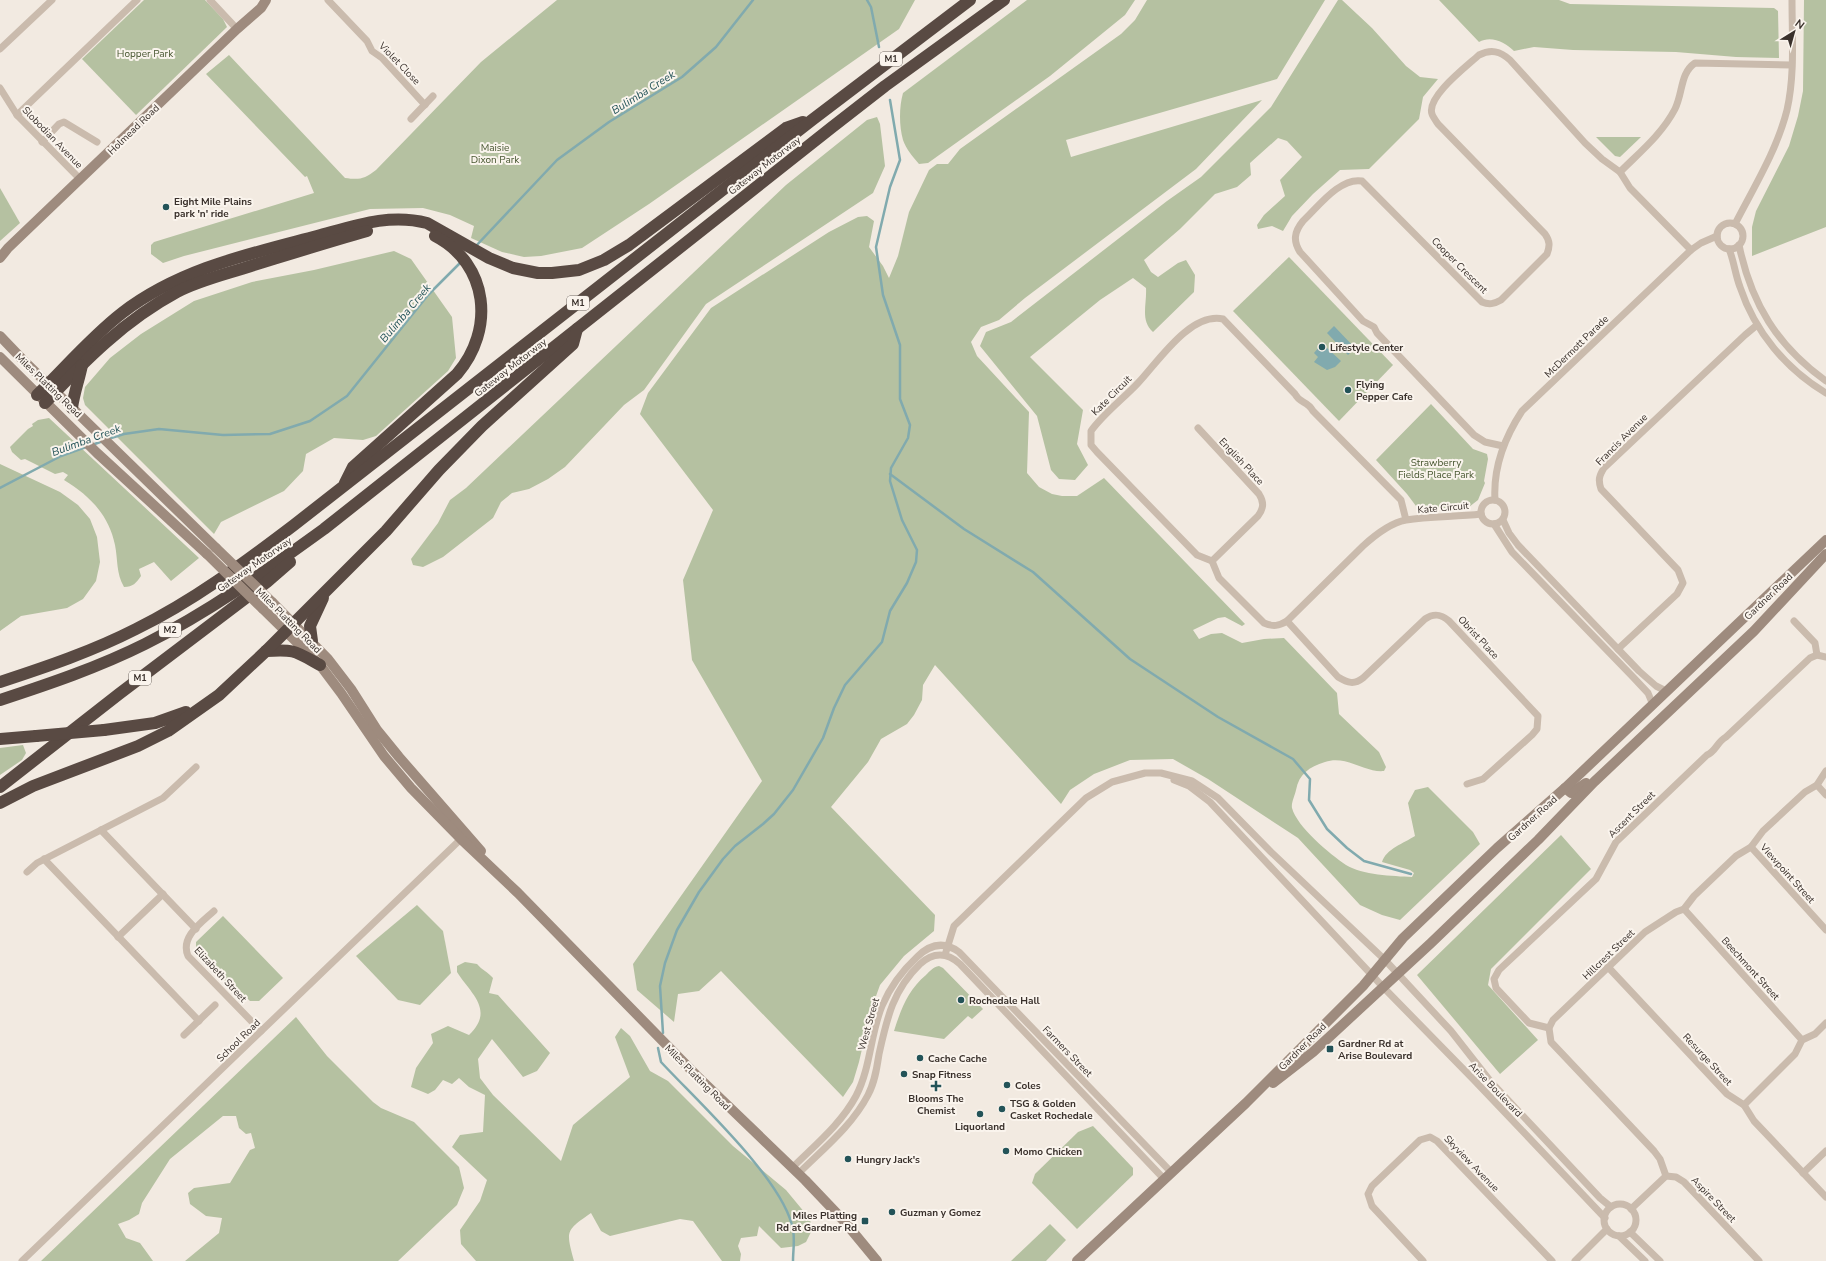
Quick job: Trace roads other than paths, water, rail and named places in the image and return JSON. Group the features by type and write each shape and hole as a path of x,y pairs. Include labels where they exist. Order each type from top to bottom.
{"highway":[{"name":"Gateway Motorway","path":"0,682 79,654 136,629 172,610 247,561 812,120 970,0"},
{"name":"Gateway Motorway","path":"0,700 79,672 144,644 202,613 231,595 324,529 885,86 1004,0"},
{"path":"52,388 82,365 117,332 147,310 178,291 214,278 378,228 396,226 412,228 513,268 552,274 579,270 604,260 629,245 786,128 812,120"},
{"path":"41,399 97,336 122,313 164,286 203,268 367,222 390,219 415,220 427,224 459,246 480,294 482,314 479,336 470,357 457,374 353,467 344,486"},
{"path":"0,803 33,786 138,746 168,731 205,707 266,651 394,522 439,470 478,430 573,344 577,329"},
{"path":"72,408 74,396 80,379 82,365"},
{"name":"M1","path":"0,787 118,694 267,582 324,529"},
{"path":"312,641 310,626 327,589"},
{"path":"266,651 284,649 295,651 320,665"},
{"path":"0,740 104,730 155,723 174,717 194,708 205,707"}],"street":[{"path":"0,49 52,0"},
{"path":"17,115 137,0"},
{"path":"210,0 237,29"},
{"name":"Holmead Road","path":"0,258 8,248 80,179 237,29 261,8 266,0"},
{"name":"Violet Close","path":"328,0 367,41 372,51 382,58 426,105"},
{"path":"1735,224 1777,140 1787,110 1791,65 1792,0"},
{"name":"Cooper Crescent","path":"1503,446 1485,442 1474,435 1377,333 1374,327 1363,321 1300,252 1295,244 1295,236 1298,228 1340,186 1348,182 1362,181 1482,302 1487,304 1495,303 1501,300 1547,254 1549,240 1545,234 1438,124 1432,113 1432,105 1435,97 1471,62 1485,52 1494,51 1503,54 1510,60 1585,143 1602,159 1620,172 1630,188 1691,250"},
{"path":"1620,172 1661,132 1670,119 1679,100 1684,75 1690,66 1695,63 1791,65"},
{"name":"Slobodian Avenue","path":"0,88 17,115 80,179"},
{"path":"411,119 433,96"},
{"path":"42,142 59,124 64,122 97,142"},
{"path":"1729,249 1739,245 1743,238 1743,234 1739,226 1731,222 1722,225 1717,232 1717,236 1719,243 1729,249 1734,261 1739,286 1757,325 1788,365 1813,385 1826,393"},
{"name":"McDermott Parade","path":"1494,500 1503,446 1511,428 1522,411 1691,250 1701,243 1717,236"},
{"path":"1739,245 1753,292 1766,319 1781,340 1796,357 1826,380"},
{"name":"Kate Circuit","path":"1212,561 1197,555 1097,452 1091,445 1090,437 1091,431 1096,424 1139,381 1159,358 1187,330 1207,319 1223,319 1296,394 1298,399 1309,405 1312,411 1401,500 1406,520"},
{"name":"Francis Avenue","path":"1618,649 1677,594 1683,583 1678,570 1601,489 1598,482 1600,474 1604,468 1757,325"},
{"name":"Miles Platting Road","path":"0,336 92,428 272,602 345,698 384,756 411,788 464,836"},
{"name":"Miles Platting Road","path":"0,357 97,454 207,554 263,609 312,641 340,674 386,741 464,836 696,1075 844,1221 877,1261"},
{"name":"English Place","path":"1198,428 1259,494 1263,504 1262,511 1258,516 1212,561"},
{"path":"1494,500 1502,504 1504,508 1504,516 1502,520 1494,524 1486,522 1481,514 1483,506 1494,500"},
{"name":"Kate Circuit","path":"1287,621 1373,536 1397,523 1406,520 1481,514"},
{"path":"1502,520 1508,533 1518,545 1618,649 1656,686 1666,691"},
{"path":"1494,524 1512,552 1648,693 1653,705"},
{"name":"Gardner Road","path":"1077,1261 1246,1103 1372,976 1403,938 1497,848 1565,788 1826,540"},
{"name":"Gardner Road","path":"1246,1103 1313,1052 1384,988 1538,840 1594,782 1754,631 1826,554"},
{"path":"1212,561 1219,578 1264,623 1275,626 1287,621"},
{"name":"Obrist Place","path":"1287,621 1338,677 1347,682 1353,683 1363,678 1431,615 1443,616 1449,621 1538,716 1537,729 1532,735 1483,779 1467,784"},
{"path":"1794,621 1815,643 1817,655 1826,657"},
{"name":"Ascent Street","path":"1549,1028 1529,1023 1496,988 1494,979 1499,970 1596,879 1616,842 1707,755 1713,752 1719,741 1726,737 1810,658 1817,655"},
{"path":"27,872 44,859 163,798 196,767"},
{"name":"Hillcrest Street","path":"1549,1028 1553,1020 1644,932 1676,912 1684,909 1694,896 1736,856 1751,847 1763,831 1805,792 1817,785 1826,771"},
{"path":"945,955 954,926 1086,798 1112,782 1145,773"},
{"name":"Arise Boulevard","path":"1145,773 1161,773 1192,781 1218,798 1271,852 1385,960 1451,1031 1491,1082 1600,1198 1612,1207"},
{"name":"Arise Boulevard","path":"1145,773 1167,778 1189,786 1204,796 1372,976 1474,1080 1605,1218"},
{"path":"1565,788 1571,793 1586,783 1594,782"},
{"path":"1817,785 1826,794"},
{"path":"101,830 196,929"},
{"name":"School Road","path":"22,1261 464,836"},
{"name":"Viewpoint Street","path":"1751,847 1826,930"},
{"path":"1263,860 1271,852"},
{"path":"44,859 199,1021"},
{"path":"118,937 163,894"},
{"name":"Beechmont Street","path":"1684,909 1802,1040"},
{"name":"Elizabeth Street","path":"214,911 188,936 185,949 188,956 261,1031"},
{"name":"West Street","path":"795,1171 846,1111 865,1078 882,1007 891,988 903,970 924,949 935,944 948,946"},
{"name":"Farmers Street","path":"948,946 959,952 999,999 1168,1176"},
{"name":"West Street","path":"795,1171 853,1118 869,1093 874,1080 884,1029 897,992 924,960 934,955 945,955"},
{"name":"Farmers Street","path":"945,955 960,964 999,999"},
{"name":"Resurge Street","path":"1608,967 1727,1094 1744,1105 1754,1121 1826,1198"},
{"path":"184,1035 215,1005"},
{"path":"1744,1105 1795,1054 1802,1040 1815,1034 1826,1023"},
{"path":"1549,1028 1551,1042 1654,1150 1660,1159 1666,1176 1631,1209"},
{"path":"846,1111 853,1118"},
{"name":"Skyview Avenue","path":"1423,1261 1372,1206 1368,1194 1372,1186 1420,1140 1430,1137 1437,1141 1552,1261"},
{"path":"1803,1173 1826,1151"},
{"name":"Aspire Street","path":"1666,1176 1676,1177 1684,1182 1759,1261"},
{"path":"1619,1236 1630,1232 1636,1224 1636,1217 1631,1209 1622,1204 1612,1207 1606,1213 1605,1218 1607,1229 1614,1235 1619,1236 1646,1261"},
{"path":"1575,1261 1607,1229"},
{"path":"1630,1232 1660,1261"}],"water":[{"path":"1334,326 1355,348 1348,355 1327,333"},
{"path":"1319,347 1322,350 1326,347 1341,361 1335,367 1327,370 1314,362 1318,357 1314,353"}],"waterway":[{"name":"Bulimba Creek","path":"475,247 557,160 609,122 682,77 716,47 753,0"},
{"path":"867,0 871,7 879,47"},
{"path":"663,1033 660,986 665,963 677,930 699,892 723,859 735,846 774,814 793,790 823,738 834,708 845,685 882,642 890,611 907,583 916,562 917,550 902,520 890,481 891,468 908,438 910,425 900,399 900,345 883,295 876,247 890,187 900,160 890,100"},
{"name":"Bulimba Creek","path":"108,439 124,434 159,429 223,435 270,434 310,421 347,396 428,295 461,262"},
{"name":"Bulimba Creek","path":"92,445 103,441"},
{"name":"Bulimba Creek","path":"0,488 61,456 86,447"},
{"path":"890,474 964,529 1033,572 1130,659 1218,717 1293,759 1310,779 1309,800 1327,829 1347,848 1364,861 1411,874"},
{"path":"658,1048 661,1062 737,1142 774,1188 786,1210 793,1230 793,1261"}],"place":[{"name":"Eight Mile Plains park 'n' ride","path":"166,207"},
{"name":"Lifestyle Center","path":"1322,347"},
{"name":"Flying Pepper Cafe","path":"1348,390"},
{"name":"Rochedale Hall","path":"961,1000"},
{"name":"Gardner Rd at Arise Boulevard","path":"1330,1049"},
{"name":"Cache Cache","path":"920,1058"},
{"name":"Snap Fitness","path":"904,1074"},
{"name":"Coles","path":"1007,1085"},
{"name":"Blooms The Chemist","path":"936,1086"},
{"name":"TSG & Golden Casket Rochedale","path":"1002,1109"},
{"name":"Liquorland","path":"980,1114"},
{"name":"Momo Chicken","path":"1006,1151"},
{"name":"Hungry Jack's","path":"848,1159"},
{"name":"Guzman y Gomez","path":"892,1212"},
{"name":"Miles Platting Rd at Gardner Rd","path":"865,1221"}],"park label":[{"name":"Hopper Park","path":"145,53"},
{"name":"Maisie Dixon Park","path":"495,152"},
{"name":"Strawberry Fields Place Park","path":"1436,468"}]}
